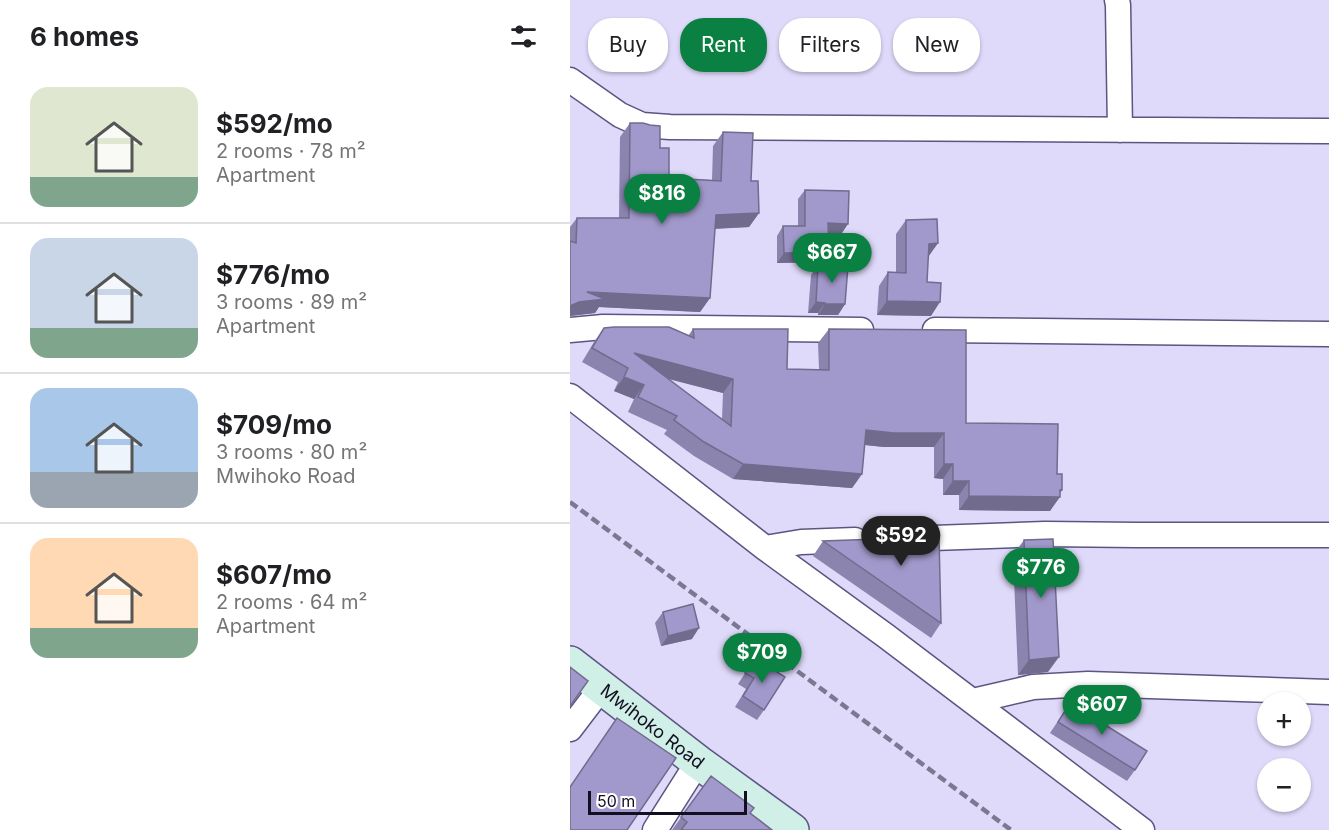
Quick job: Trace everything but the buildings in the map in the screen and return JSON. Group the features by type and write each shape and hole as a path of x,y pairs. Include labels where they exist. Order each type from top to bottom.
{"street":[{"path":"1117,0 1120,130"},
{"path":"570,80 620,115 642,125 670,127 1329,131"},
{"path":"570,330 603,327 889,330"},
{"path":"912,330 1329,334"},
{"path":"570,396 765,548 974,701 1128,826"},
{"path":"765,548 801,542 1045,534 1329,535"},
{"name":"Mwihoko Road","path":"570,663 698,762 792,830"},
{"path":"974,701 1033,687 1088,684 1329,692"},
{"path":"570,729 602,687"},
{"path":"655,830 698,762"}],"railway":[{"path":"570,502 1011,830"}]}
